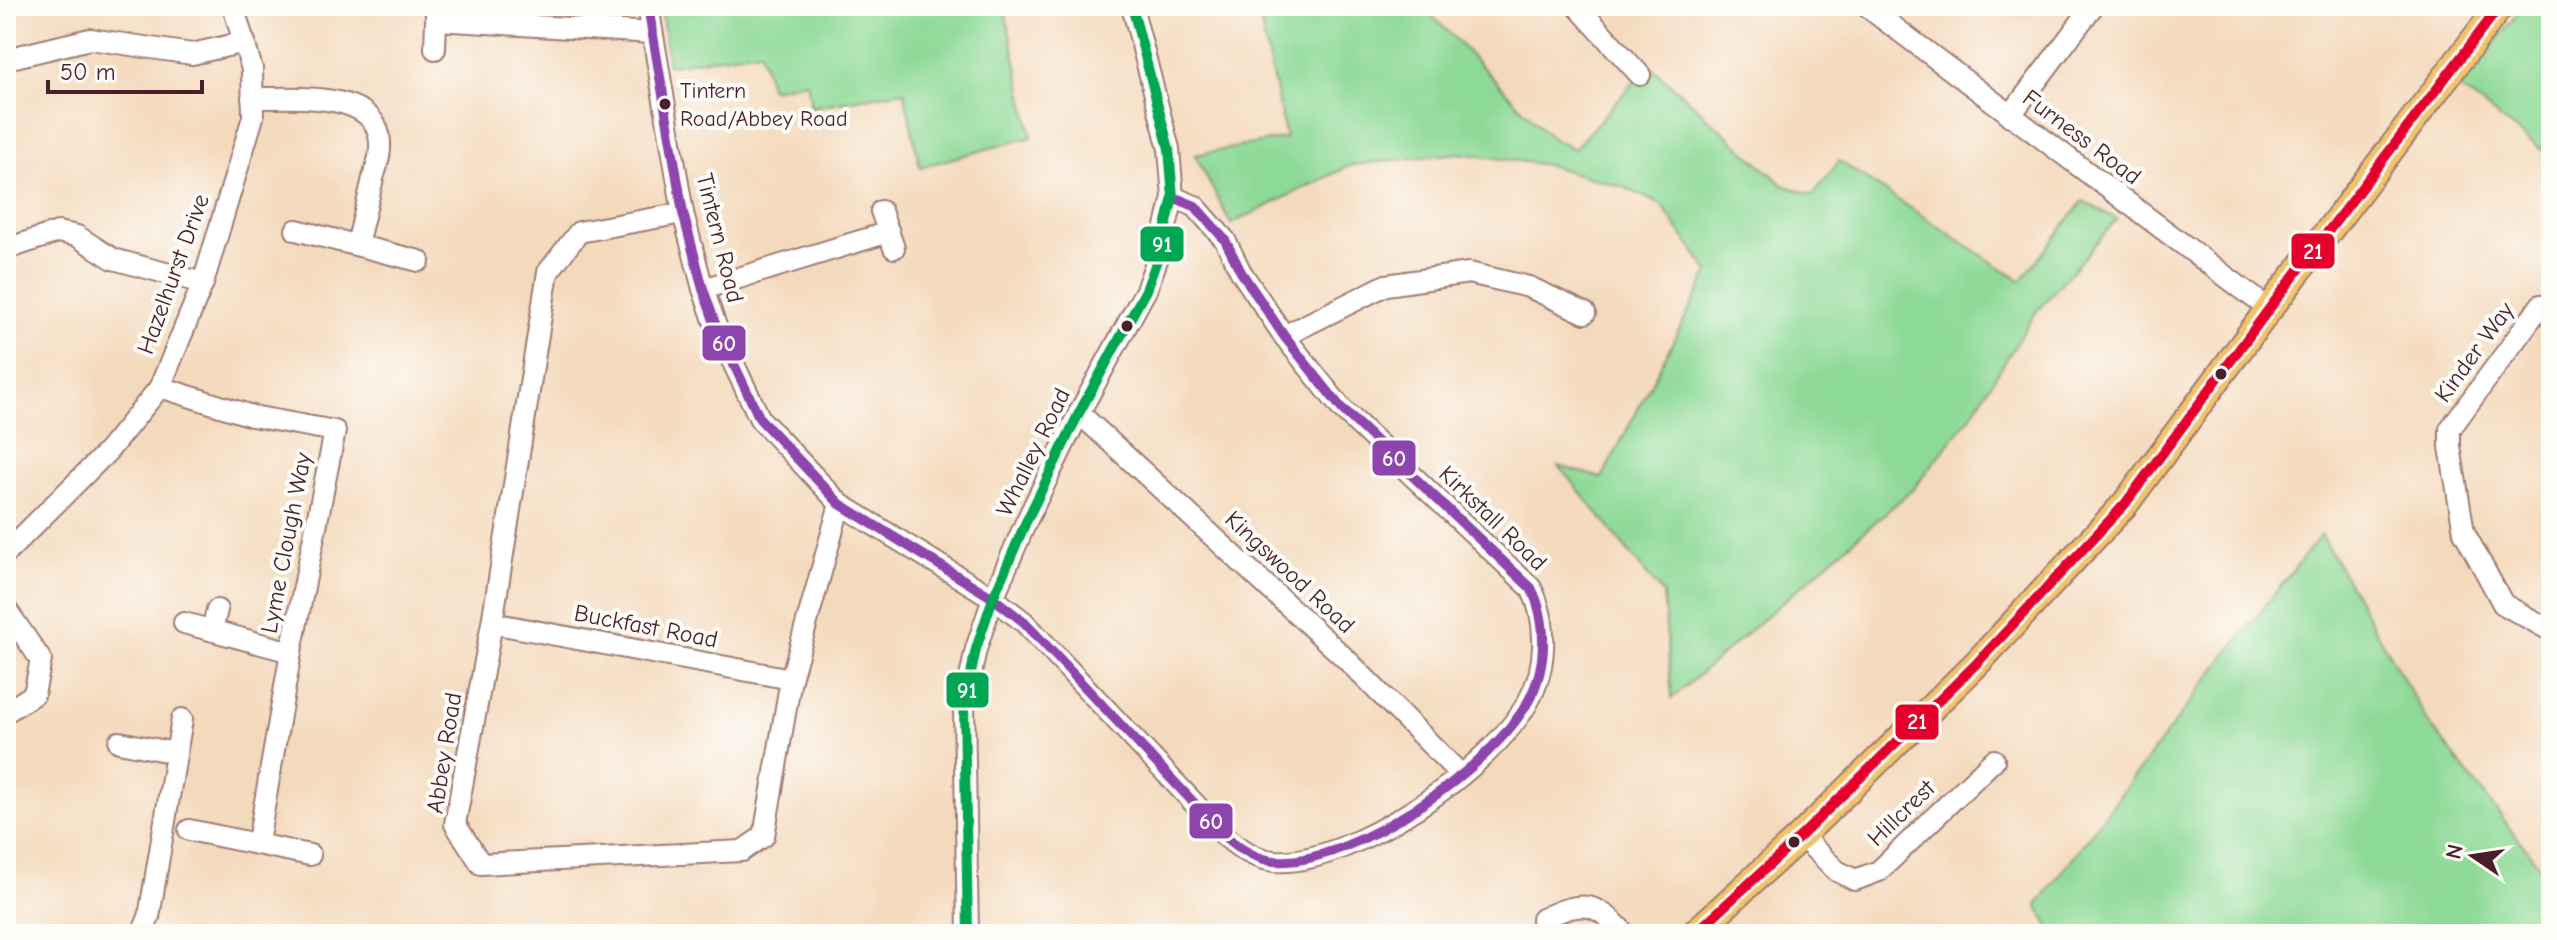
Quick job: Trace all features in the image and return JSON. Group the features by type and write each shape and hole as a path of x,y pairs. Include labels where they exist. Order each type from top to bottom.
{"main road":[{"path":"1694,934 1801,836 1976,664 2125,504 2500,6"}],"street":[{"name":"Hazelhurst Drive","path":"11,539 108,451 160,387 203,283 253,117 252,69 233,6"},
{"name":"Tintern Road","path":"648,6 683,213 703,289 717,329 760,419 840,504 993,598"},
{"name":"Whalley Road","path":"968,934 964,707 976,649 993,598 1026,522 1079,413 1146,290 1160,252 1173,197 1169,149 1132,6"},
{"path":"1577,6 1640,75"},
{"name":"Furness Road","path":"1866,6 2269,309"},
{"path":"2010,116 2093,6"},
{"path":"435,49 436,13 652,33"},
{"path":"6,56 15,57 90,39 192,54 245,42"},
{"path":"252,98 313,99 348,104 366,111 378,124 381,149 357,245"},
{"name":"Kirkstall Road","path":"993,598 1038,635 1226,837 1239,849 1274,861 1301,860 1357,842 1401,819 1461,775 1500,738 1530,699 1543,649 1539,603 1531,588 1342,409 1284,336 1241,272 1225,240 1195,206 1173,197"},
{"path":"703,289 892,240 881,211"},
{"name":"Abbey Road","path":"683,213 579,232 548,272 492,623 455,824 481,864 742,851 764,836 791,679 840,504"},
{"path":"296,230 419,261"},
{"path":"9,241 58,232 77,236 113,259 203,283"},
{"path":"1284,336 1386,285 1469,273 1529,287 1585,313"},
{"name":"Kinder Way","path":"2546,305 2450,429 2450,447 2464,532 2503,604 2546,628 2551,626"},
{"name":"Lyme Clough Way","path":"160,387 252,416 335,431 291,652 258,842"},
{"name":"Kingswood Road","path":"1079,413 1346,659 1461,775"},
{"path":"6,609 41,660 34,694 8,711"},
{"path":"184,623 215,620 291,652"},
{"name":"Buckfast Road","path":"492,623 791,679"},
{"path":"142,934 149,917 182,719"},
{"path":"119,742 176,753"},
{"name":"Hillcrest","path":"1801,836 1837,871 1855,880 1879,871 1994,760"},
{"path":"189,830 310,855"},
{"path":"1542,919 1570,908 1595,908 1607,914 1625,934"}],"green space":[{"path":"661,6 1004,6 1032,137 920,167 904,91 811,107 807,82 771,89 760,51 668,65"},
{"path":"1257,6 1423,6 1551,138 1574,149 1649,65 1783,185 1813,195 1839,161 2021,281 2083,201 2117,219 2036,312 1970,417 1913,489 1672,698 1663,594 1559,466 1602,478 1709,272 1661,205 1626,188 1547,165 1459,153 1351,165 1231,224 1195,155 1286,138"},
{"path":"2523,6 2551,6 2551,157 2460,88"},
{"path":"2321,535 2428,722 2551,881 2551,934 2053,934 2037,905"}],"transit line":[{"name":"60","path":"648,6 683,213 703,289 717,329 760,419 840,504 993,598 1024,622 1226,837 1248,853 1267,860 1306,859 1342,848 1418,808 1485,754 1511,726 1529,700 1542,659 1543,629 1531,588 1342,409 1284,336 1241,272 1225,240 1195,206 1173,197"},
{"name":"91","path":"968,934 964,707 976,649 993,598 1026,522 1079,413 1146,290 1160,252 1173,197 1169,149 1132,6"},
{"name":"21","path":"1694,934 1801,836 1976,664 2125,504 2500,6"}],"place":[{"name":"Tintern Road/Abbey Road","path":"665,104"}]}
